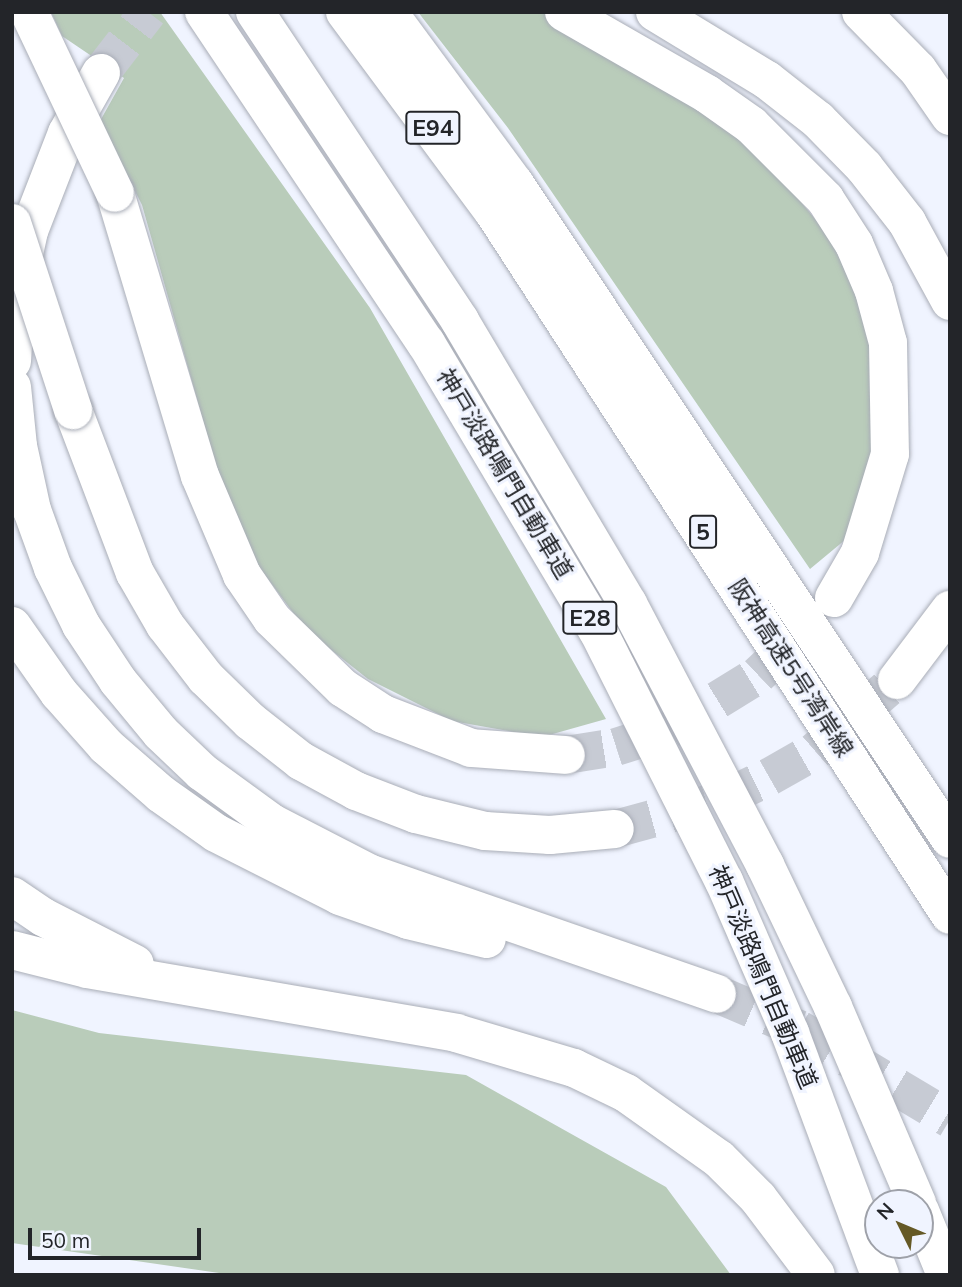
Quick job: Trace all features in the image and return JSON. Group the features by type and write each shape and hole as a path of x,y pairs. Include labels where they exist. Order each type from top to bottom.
{"highway":[{"path":"29,12 115,193 205,489 242,575 272,619 333,680 383,715 471,748 566,755"},
{"name":"神戸淡路鳴門自動車道","path":"204,12 426,343 598,631 723,881 790,1032 880,1275"},
{"name":"神戸淡路鳴門自動車道","path":"255,12 460,321 628,604 771,877 833,1007 911,1189"},
{"name":"E94","path":"345,12 531,237"},
{"name":"E94","path":"388,12 531,237"},
{"path":"564,12 707,94 751,125 825,200 854,244 874,290 888,343 890,454 860,553 834,598"},
{"path":"655,12 767,80 818,120 864,167 907,222 950,301"},
{"path":"861,12 918,70 950,116"},
{"path":"12,361 17,286 29,231 67,133 101,73"},
{"path":"12,223 73,410 109,512 135,573 165,625 206,678 270,737 301,761 356,791 416,814 485,831 550,835 615,829"},
{"name":"阪神高速5号湾岸線","path":"531,237 950,839"},
{"name":"阪神高速5号湾岸線","path":"531,237 950,915"},
{"path":"12,387 18,446 32,510 59,579 118,681 160,733 202,772 272,823 371,874 717,995 408,920 276,868 160,794 107,746 59,693 12,626"},
{"path":"897,680 950,610"},
{"path":"12,896 119,957 216,993"},
{"path":"17,952 216,993 456,1033 574,1068 626,1093 719,1159 758,1198 816,1275"},
{"path":"934,1245 946,1275"}],"green space":[{"path":"51,12 160,12 370,308 606,719 542,737 452,721 368,679 306,630 259,567 219,477 142,205 100,121 124,78 62,36"},
{"path":"418,12 544,12 670,86 761,154 830,237 861,307 879,375 871,482 851,535 810,569 508,128"},
{"path":"12,1010 99,1033 466,1075 666,1187 731,1275 233,1275 12,1243"}],"tunnel":[{"path":"101,73 148,12"},
{"path":"566,755 616,747 669,730 758,675 805,631"},
{"path":"615,829 721,800 769,777 815,751 897,680"},
{"path":"717,994 799,1029 950,1119"}]}
